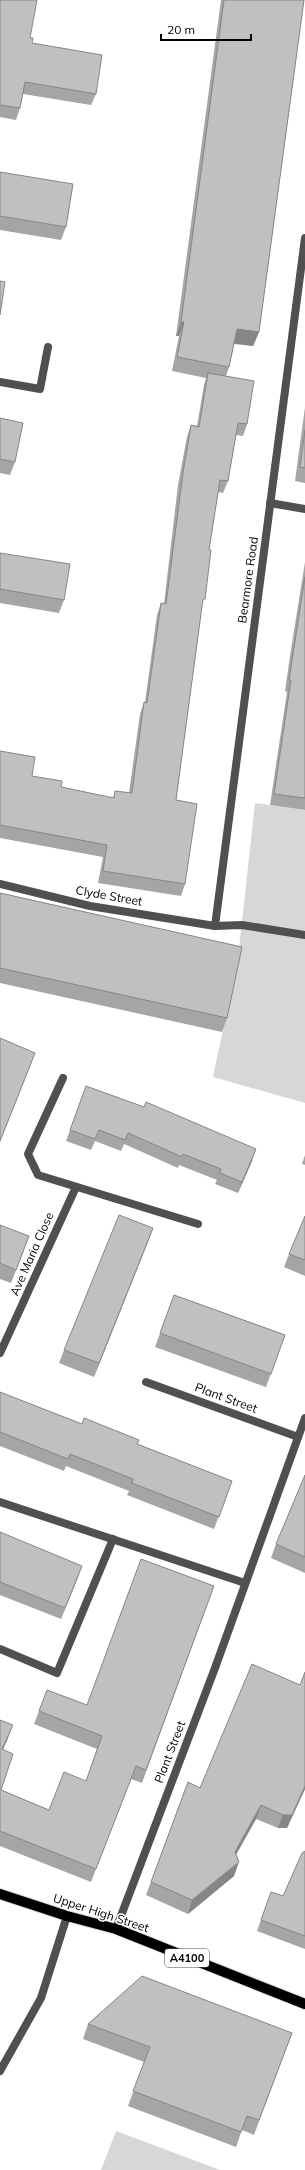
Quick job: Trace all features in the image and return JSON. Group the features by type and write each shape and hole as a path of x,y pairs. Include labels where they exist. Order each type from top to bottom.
{"main road":[{"name":"Upper High Street","path":"0,1894 67,1916 116,1929 305,2004"}],"street":[{"name":"Bearmore Road","path":"215,926 305,238"},
{"path":"0,382 40,389 48,347"},
{"path":"270,503 305,509"},
{"name":"Clyde Street","path":"0,884 90,906 215,926 242,925 305,936"},
{"path":"63,1078 28,1154 38,1175 198,1224"},
{"name":"Ave Maria Close","path":"0,1354 76,1187"},
{"name":"Plant Street","path":"146,1382 298,1437"},
{"name":"Plant Street","path":"116,1929 215,1668 305,1418"},
{"path":"0,1502 245,1583"},
{"path":"0,1649 57,1673 113,1539"},
{"path":"0,2071 41,1998 67,1916"}],"shaded area":[{"path":"255,803 305,810 305,1103 213,1077 238,958"},
{"path":"116,2131 220,2170 101,2170"}],"building":[{"path":"0,0 37,0 30,38 33,38 32,43 102,55 96,94 25,82 20,108 0,105"},
{"path":"224,0 304,0 259,332 237,329 229,367 177,357 184,322 181,322"},
{"path":"0,172 73,184 66,227 0,216"},
{"path":"0,281 5,282 0,315"},
{"path":"208,373 254,381 247,424 238,423 228,481 220,480 209,550 211,550 205,599 203,599 176,800 197,804 185,884 103,871 107,845 0,825 0,751 35,757 32,776 62,781 61,787 114,798 115,791 132,793 144,702 147,703 161,603 166,604 183,473 191,425 199,427"},
{"path":"0,418 23,423 15,462 0,459"},
{"path":"305,430 305,468 300,467"},
{"path":"0,553 70,564 64,600 0,589"},
{"path":"305,577 305,798 274,794 291,680 289,680"},
{"path":"0,893 242,947 227,1018 0,968"},
{"path":"0,1038 35,1053 0,1141"},
{"path":"86,1086 144,1107 146,1102 256,1149 242,1182 220,1173 221,1169 183,1154 182,1157 128,1133 125,1140 99,1130 95,1139 70,1130"},
{"path":"119,1215 153,1228 99,1363 64,1350"},
{"path":"305,1216 305,1260 289,1254"},
{"path":"0,1225 29,1236 16,1270 0,1263"},
{"path":"174,1295 285,1335 271,1374 160,1333"},
{"path":"0,1392 82,1424 84,1418 139,1440 137,1444 232,1481 219,1517 132,1483 133,1479 70,1454 68,1459 0,1432"},
{"path":"305,1475 305,1557 276,1544"},
{"path":"0,1532 82,1566 65,1608 0,1582"},
{"path":"141,1559 214,1586 146,1770 136,1766 96,1869 0,1831 0,1720 13,1725 2,1749 13,1754 1,1790 49,1810 64,1772 86,1781 102,1736 39,1711 47,1690 87,1705"},
{"path":"252,1664 300,1685 305,1672 305,1786 292,1815 283,1815 261,1805 235,1852 239,1862 192,1900 151,1882 188,1782 200,1788"},
{"path":"305,1851 305,1936 261,1920 271,1892 283,1896 302,1853"},
{"path":"142,1976 292,2033 259,2120 247,2116 241,2132 133,2091 150,2047 88,2024"}]}
